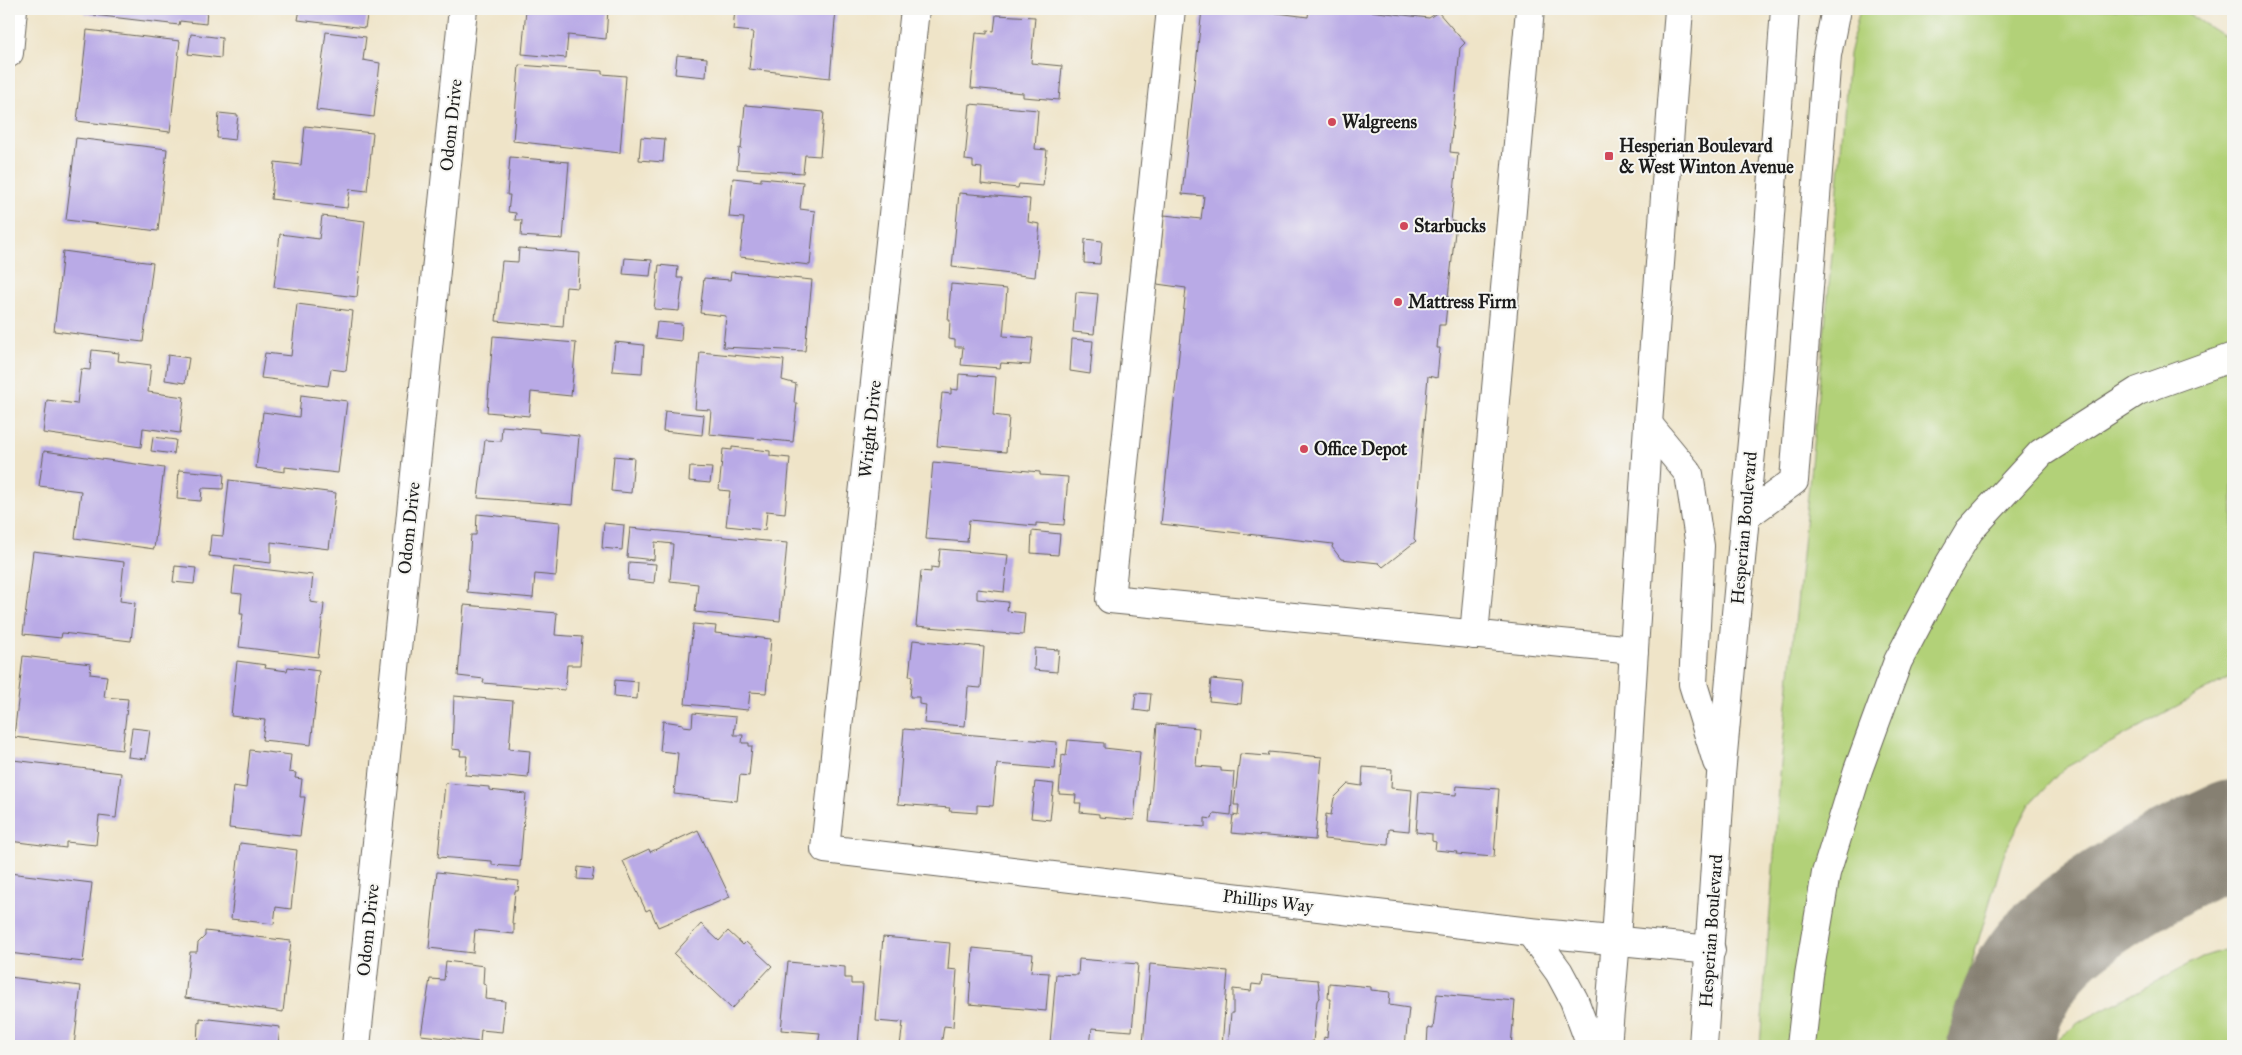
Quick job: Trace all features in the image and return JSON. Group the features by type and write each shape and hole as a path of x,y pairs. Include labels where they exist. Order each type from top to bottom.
{"main road":[{"path":"9,54 13,9"},
{"name":"Odom Drive","path":"356,1046 463,9"},
{"name":"Wright Drive","path":"825,849 915,9"},
{"path":"1171,9 1110,598 1634,650"},
{"path":"1474,635 1530,9"},
{"path":"1607,1046 1616,940 1648,424 1679,9"},
{"name":"Hesperian Boulevard","path":"1703,1046 1711,950 1721,775 1759,366 1785,9"},
{"path":"1746,516 1794,481 1827,55 1836,9"},
{"path":"1801,1046 1809,975 1826,873 1858,770 1898,661 1947,568 1969,531 2041,453 2138,391 2233,357"},
{"path":"1648,424 1689,474 1700,546 1693,684 1721,775"},
{"name":"Phillips Way","path":"825,849 1530,932 1711,950"},
{"path":"1530,932 1559,972 1574,1000 1591,1046"}],"green space":[{"path":"1860,9 2181,9 2233,42 2233,675 2063,769 2030,804 2005,851 1947,1046 1760,1046 1780,774 1834,235 1849,54"},
{"path":"2227,949 2233,950 2233,1046 2056,1046 2060,1038 2078,1023 2202,957"}],"building":[{"path":"86,9 207,9 206,24 180,21 179,25 85,14"},
{"path":"300,9 384,9 383,12 368,10 365,28 298,20"},
{"path":"526,9 608,9 606,39 568,35 566,58 522,54"},
{"path":"735,9 836,9 830,78 749,69 753,32 733,30"},
{"path":"1202,9 1247,9 1308,17 1309,9 1352,9 1429,18 1438,12 1465,43 1460,48 1450,152 1458,153 1451,221 1456,222 1445,325 1439,325 1437,348 1440,348 1437,378 1428,376 1414,539 1416,541 1383,567 1379,563 1341,559 1332,547 1333,544 1161,524 1186,288 1157,284 1164,215 1201,219 1204,196 1182,194"},
{"path":"996,15 1035,17 1031,63 1062,66 1059,100 1023,97 1023,93 971,88 976,33 987,34 987,30 994,31"},
{"path":"87,30 180,41 170,132 77,121"},
{"path":"326,32 366,37 363,60 380,63 374,117 316,110"},
{"path":"191,34 222,38 221,58 188,54"},
{"path":"677,55 707,58 706,77 675,74"},
{"path":"519,65 602,71 602,74 626,76 620,153 513,141"},
{"path":"970,104 1038,110 1035,149 1047,150 1043,186 1019,184 1018,188 981,184 982,168 973,167 973,161 965,160"},
{"path":"745,105 824,112 820,156 805,155 803,173 737,169"},
{"path":"219,113 238,115 235,140 217,138"},
{"path":"305,126 373,133 367,191 350,189 347,208 271,199 275,162 301,165"},
{"path":"641,137 665,139 663,162 639,160"},
{"path":"76,138 167,149 158,231 66,220"},
{"path":"510,157 569,162 563,239 521,236 522,220 515,220 516,213 508,212 510,195 507,195"},
{"path":"733,178 761,181 761,178 803,182 800,209 815,211 810,265 740,257 744,218 729,217"},
{"path":"959,193 1030,199 1028,222 1040,224 1035,277 952,267"},
{"path":"322,216 365,221 357,297 274,287 280,234 319,239"},
{"path":"1085,239 1102,241 1100,264 1084,263"},
{"path":"519,248 580,253 578,288 566,287 563,327 496,321 502,261 518,262"},
{"path":"63,251 153,263 143,342 54,331"},
{"path":"625,258 652,260 650,276 623,274"},
{"path":"659,265 678,267 677,278 683,278 679,311 654,309"},
{"path":"731,272 812,280 805,351 723,347 726,316 700,313 704,278 730,280"},
{"path":"951,284 1007,289 1003,336 1033,338 1030,365 1001,363 1000,368 961,365 963,347 955,347 955,340 949,339 950,320 948,320"},
{"path":"1076,292 1098,294 1094,334 1073,332"},
{"path":"297,304 353,311 346,371 331,369 328,386 261,378 265,353 291,356"},
{"path":"657,322 682,324 681,341 655,338"},
{"path":"493,336 576,343 571,396 531,392 529,416 487,412"},
{"path":"1072,339 1093,341 1090,374 1070,371"},
{"path":"615,342 644,345 642,373 612,371"},
{"path":"92,350 119,353 118,361 151,365 148,392 184,397 180,433 143,428 141,447 43,433 47,400 77,404 81,369 90,370"},
{"path":"700,352 784,360 782,380 796,384 794,403 797,403 793,442 709,434 711,410 695,409"},
{"path":"168,355 189,358 185,383 165,380"},
{"path":"959,374 996,377 993,415 1009,417 1006,452 937,446 942,393 951,394 951,389 958,390"},
{"path":"301,395 347,401 338,473 285,467 285,472 256,468 263,412 299,417"},
{"path":"665,411 704,415 702,435 663,431"},
{"path":"502,426 539,429 539,432 579,436 573,505 478,498 485,440 501,441"},
{"path":"153,437 176,440 174,454 151,451"},
{"path":"732,447 770,451 770,456 790,458 785,513 767,511 765,530 726,526 730,491 719,490 723,449 732,450"},
{"path":"44,451 164,468 154,549 75,538 81,491 39,486"},
{"path":"614,456 634,458 631,493 611,491"},
{"path":"933,462 1040,472 1040,475 1068,477 1064,525 1036,523 1036,526 969,520 967,542 926,539"},
{"path":"690,467 712,468 710,483 689,481"},
{"path":"179,470 224,474 223,489 202,488 201,501 177,499"},
{"path":"229,480 336,493 329,549 271,542 271,563 209,556 211,535 223,536"},
{"path":"477,514 560,522 556,576 535,574 533,598 467,592 471,535 476,535"},
{"path":"604,523 624,525 622,550 602,548"},
{"path":"630,528 787,543 780,621 695,612 698,584 670,581 673,544 655,542 654,560 627,557"},
{"path":"1032,531 1060,534 1058,555 1031,553"},
{"path":"940,549 1008,555 1004,592 977,589 977,599 1008,602 1007,611 1025,613 1023,635 916,626 921,571 931,572 931,567 938,568"},
{"path":"33,551 124,562 120,601 135,603 131,641 62,633 61,638 23,634"},
{"path":"629,562 656,564 654,583 628,580"},
{"path":"175,566 196,568 194,584 173,582"},
{"path":"235,566 313,575 310,602 324,604 318,657 239,647 243,614 240,614 242,594 232,593"},
{"path":"464,605 557,613 555,635 582,637 580,665 567,665 565,690 483,683 484,679 458,676"},
{"path":"693,624 716,626 715,633 771,639 766,693 750,692 748,710 685,704"},
{"path":"913,640 984,647 981,688 968,687 965,726 924,723 926,705 919,704 919,697 910,697 912,676 909,676"},
{"path":"1035,648 1059,650 1057,672 1034,670"},
{"path":"23,656 91,664 90,674 107,676 104,697 128,699 122,750 14,737"},
{"path":"237,661 266,665 265,668 287,671 288,667 319,671 311,745 262,740 265,720 231,716"},
{"path":"1211,679 1243,682 1241,704 1209,701"},
{"path":"615,680 638,682 637,699 614,697"},
{"path":"1136,693 1151,694 1149,712 1134,710"},
{"path":"454,696 513,701 509,749 530,751 528,778 465,775 467,756 460,756 461,750 452,749"},
{"path":"693,713 736,717 734,735 743,735 742,743 749,743 749,746 752,746 749,776 740,775 737,801 674,794 678,753 660,751 663,721 692,727"},
{"path":"1157,724 1199,728 1196,766 1221,768 1221,771 1234,772 1231,815 1214,813 1212,819 1205,818 1205,827 1149,822"},
{"path":"132,728 150,730 146,759 128,757"},
{"path":"904,729 1057,742 1055,769 997,764 993,806 977,805 977,813 949,811 950,808 898,804"},
{"path":"1068,740 1104,743 1104,748 1140,752 1134,820 1099,817 1099,814 1080,812 1081,803 1075,803 1076,795 1059,794 1062,755 1066,756"},
{"path":"250,750 291,755 289,772 296,773 295,778 302,779 300,797 305,797 300,836 229,828 233,786 246,788"},
{"path":"1269,752 1322,757 1315,840 1231,833 1233,815 1238,816 1239,805 1234,805 1240,754 1268,756"},
{"path":"13,760 121,773 116,818 99,816 96,845 66,842 66,848 9,841 9,802"},
{"path":"1363,767 1392,769 1391,788 1412,790 1409,831 1389,829 1388,845 1324,839 1326,814 1331,815 1334,798 1348,784 1362,786"},
{"path":"1035,782 1054,784 1050,820 1031,818"},
{"path":"445,783 489,787 489,790 526,794 520,867 492,865 492,861 438,857"},
{"path":"1457,786 1499,789 1494,857 1435,850 1436,842 1432,841 1432,834 1416,832 1419,792 1456,795"},
{"path":"698,830 730,897 658,927 650,909 646,911 623,861 649,849 650,852"},
{"path":"240,843 297,850 291,909 276,907 274,924 231,919"},
{"path":"578,867 594,869 592,880 577,879"},
{"path":"437,872 519,881 518,891 515,891 512,923 514,924 514,934 475,930 473,953 429,948"},
{"path":"9,873 92,883 83,962 9,953"},
{"path":"701,924 719,941 728,931 743,945 746,942 772,966 732,1009 674,954"},
{"path":"205,931 291,941 283,1012 185,998 190,952 197,952 198,943 205,936"},
{"path":"883,937 950,943 948,969 957,970 953,1027 944,1026 941,1046 900,1046 903,1022 876,1021"},
{"path":"973,948 1033,954 1031,972 1049,973 1046,1011 969,1004"},
{"path":"1079,959 1138,964 1132,1031 1092,1028 1090,1046 1050,1043 1056,974 1078,975"},
{"path":"446,961 484,966 483,984 486,985 485,999 505,1001 502,1032 481,1030 480,1042 421,1035 430,979 444,980"},
{"path":"788,962 845,967 845,978 851,978 851,984 863,984 858,1046 818,1046 820,1033 781,1030"},
{"path":"1150,964 1228,971 1222,1046 1143,1044"},
{"path":"1262,975 1318,980 1320,996 1317,1001 1313,1042 1311,1041 1310,1046 1228,1046 1231,1013 1233,1013 1233,989 1251,991 1252,984 1261,985"},
{"path":"9,977 81,986 74,1046 9,1046"},
{"path":"1329,983 1371,987 1371,990 1390,992 1389,1005 1409,1008 1405,1046 1323,1046 1324,1037 1327,1038 1330,999 1328,999"},
{"path":"1437,994 1515,1001 1511,1046 1427,1046 1428,1028 1433,1029"},
{"path":"200,1018 280,1027 278,1046 197,1046 198,1022 200,1023"}],"taxiway":[{"path":"2000,1046 2005,1025 2017,994 2033,966 2049,947 2071,927 2125,889 2183,856 2233,832"}],"place":[{"name":"Walgreens","path":"1332,122"},
{"name":"Hesperian Boulevard & West Winton Avenue","path":"1609,156"},
{"name":"Starbucks","path":"1404,226"},
{"name":"Mattress Firm","path":"1398,302"},
{"name":"Office Depot","path":"1304,449"}]}
